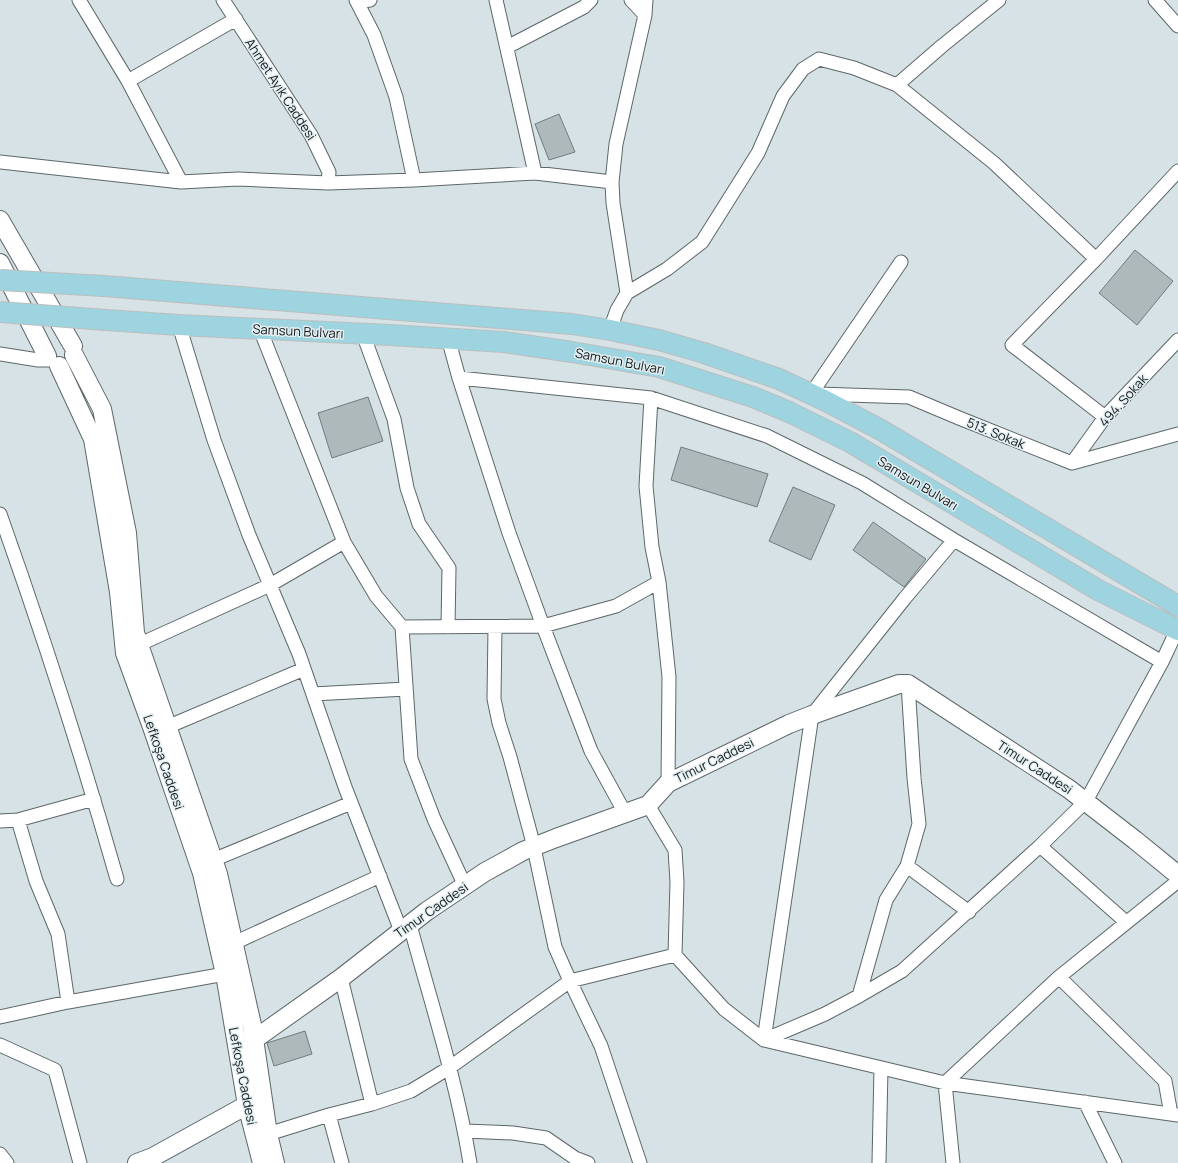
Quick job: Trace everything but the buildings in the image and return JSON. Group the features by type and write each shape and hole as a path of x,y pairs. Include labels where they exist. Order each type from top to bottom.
{"main road":[{"path":"0,280 104,286 517,319 610,330 659,340 704,353 779,379 811,394 881,430 1176,604"},
{"name":"Samsun Bulvarı","path":"0,312 179,325 504,342 659,367 753,397 789,412 850,442 1098,590 1178,630"}],"street":[{"path":"79,0 128,81 181,182"},
{"name":"Ahmet Ayık Caddesi","path":"223,0 312,135 329,172 328,183"},
{"path":"496,0 535,173"},
{"path":"506,47 584,6 591,0"},
{"path":"631,0 644,15"},
{"path":"627,293 613,203 612,182 616,144 646,0"},
{"path":"897,85 999,0"},
{"path":"1155,0 1178,26"},
{"path":"361,1 396,97 414,180"},
{"path":"128,81 236,19"},
{"path":"610,330 617,310 627,293 667,269 702,242 758,153 783,96 803,69 819,59 854,68 897,85 994,163 1096,259"},
{"path":"0,162 181,182 238,179 328,183 535,173 612,182"},
{"path":"1105,417 1012,345 1096,259 1178,171"},
{"path":"0,220 74,350 102,409 126,533 134,633 218,874 255,1040 255,1104 268,1134 275,1163"},
{"path":"811,394 901,262"},
{"name":"Lefkoşa Caddesi","path":"0,263 93,439 119,592 124,653 152,727 202,873 225,974 238,1051 255,1104 262,1163"},
{"path":"179,325 214,440 249,535 304,669 351,803 380,876 405,928 449,1068 465,1132 470,1163"},
{"path":"260,329 344,542 376,596 402,627 411,759 434,818 464,886"},
{"path":"363,334 394,419 407,488 419,524 449,568 448,627"},
{"path":"448,338 459,378 509,533 542,626 591,750 625,813"},
{"path":"52,361 47,351 51,343 58,339 67,340 74,350"},
{"name":"494. Sokak","path":"1072,463 1105,417 1178,340"},
{"path":"0,354 52,361 66,365 70,362 74,350"},
{"path":"459,378 651,398 767,436 862,483 954,540 1162,662"},
{"name":"513. Sokak","path":"811,394 909,397 1072,463"},
{"path":"651,398 646,486 652,547 659,582 669,677 668,783"},
{"path":"1072,463 1178,434"},
{"path":"0,514 32,604 94,799 117,879"},
{"path":"764,1040 812,715 905,598 954,540"},
{"path":"138,644 270,585 344,542"},
{"path":"402,627 542,626 616,606 659,582"},
{"path":"495,626 494,699 534,847 555,947 601,1046 640,1163"},
{"path":"764,1040 825,1014 902,971 969,912 1086,801 1178,630"},
{"path":"167,727 304,669"},
{"name":"Timur Caddesi","path":"238,1051 341,978 427,911 485,872 534,847 648,805 668,783 812,715 899,684 908,684 1086,801 1178,875"},
{"path":"859,996 886,900 907,866 920,824 914,778 908,684"},
{"path":"313,694 406,689"},
{"path":"0,821 18,820 94,799"},
{"path":"213,860 351,803"},
{"path":"648,805 675,850 677,882 675,955 724,1009 764,1040 945,1083 1174,1115 1165,1081 1059,977"},
{"path":"18,820 36,881 58,934 68,1002"},
{"path":"1040,846 1126,922"},
{"path":"907,866 969,912"},
{"path":"234,943 380,876"},
{"path":"945,1083 1059,977 1178,880"},
{"path":"268,1134 329,1115 372,1104 411,1091 449,1068 570,981 675,955"},
{"path":"0,1017 68,1002 225,974"},
{"path":"341,978 372,1104"},
{"path":"0,1045 55,1070 80,1163"},
{"path":"879,1163 881,1068"},
{"path":"945,1083 953,1163"},
{"path":"1085,1102 1115,1163"},
{"path":"148,1161 255,1104"},
{"path":"329,1115 342,1163"},
{"path":"465,1132 513,1132 546,1138 575,1158 588,1163"},
{"path":"0,1154 7,1163"}]}
